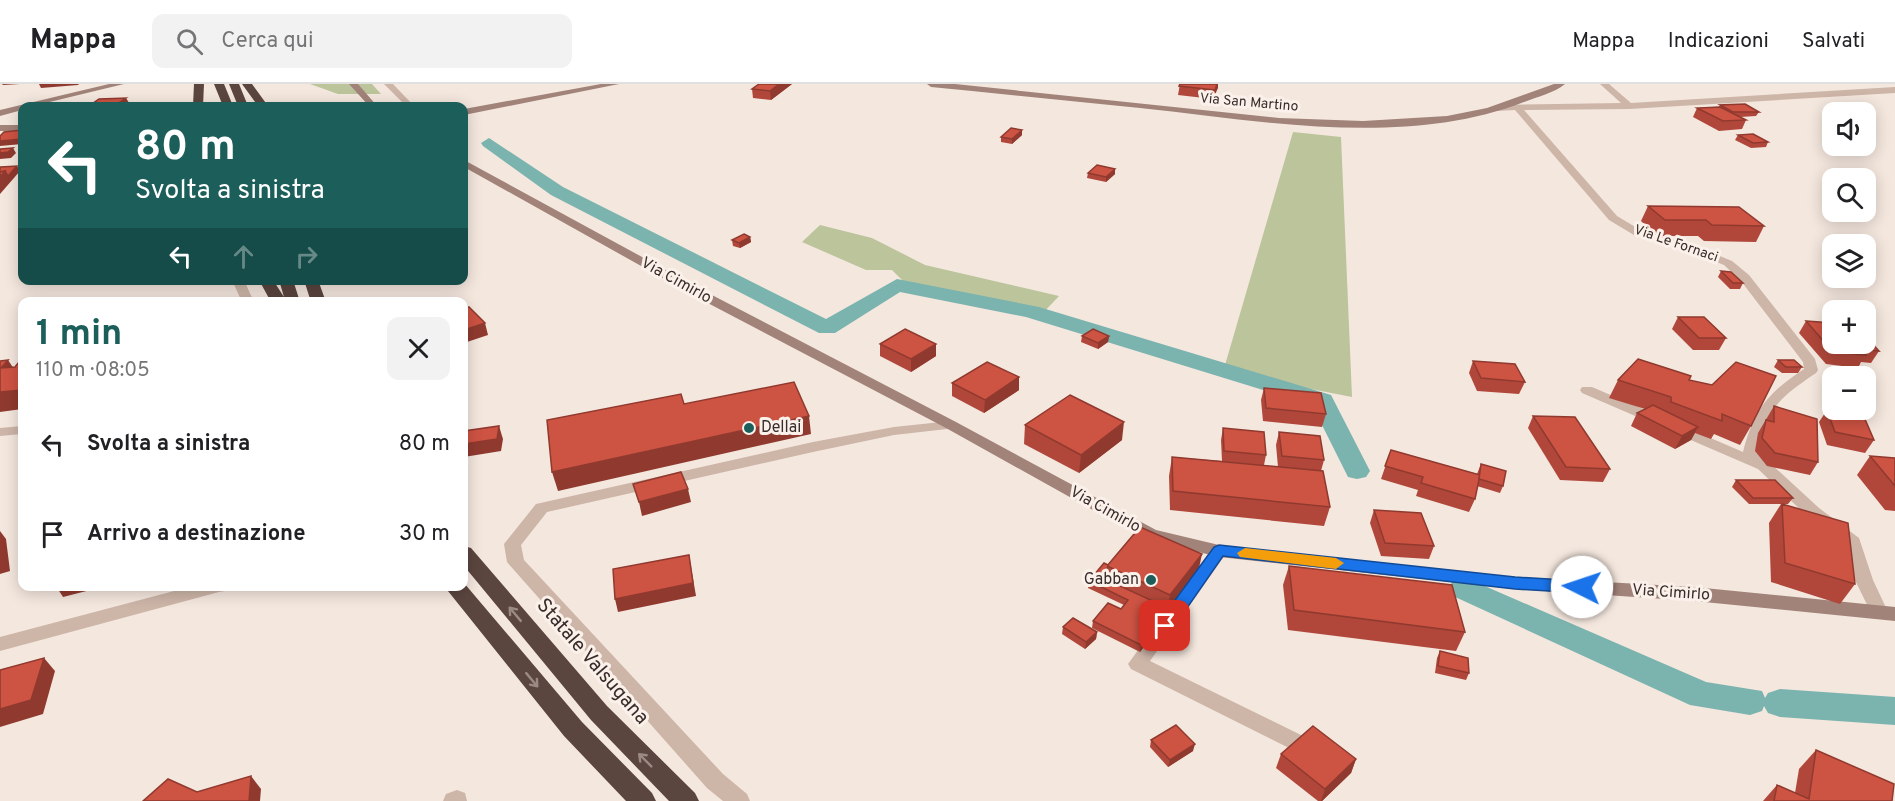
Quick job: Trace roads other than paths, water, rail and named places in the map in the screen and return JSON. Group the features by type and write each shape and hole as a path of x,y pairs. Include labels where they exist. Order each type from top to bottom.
{"highway":[{"path":"198,102 199,84"},
{"path":"219,84 226,102"},
{"path":"234,84 241,102"},
{"path":"247,84 260,102"},
{"name":"Statale Valsugana","path":"468,558 599,713 686,801"},
{"path":"458,591 573,729 643,801"}],"street":[{"path":"44,102 120,84"},
{"path":"352,84 369,102"},
{"path":"388,84 406,102"},
{"path":"468,111 615,84"},
{"name":"Via San Martino","path":"931,84 1300,122 1417,122 1497,108 1561,84"},
{"path":"1604,84 1629,106"},
{"path":"1497,108 1519,110 1629,106 1895,90"},
{"path":"0,113 18,108"},
{"name":"Via Le Fornaci","path":"1519,110 1613,218 1638,233 1684,245 1728,263 1745,278 1810,362 1811,370 1773,395 1756,425 1750,453 1813,512 1853,542 1864,580 1887,613"},
{"path":"0,128 18,128"},
{"name":"Via Cimirlo","path":"468,165 706,297 951,425 1151,535 1219,551 1515,583 1694,594 1887,613"},
{"name":"Via Le Fornaci","path":"1587,390 1763,466"},
{"path":"739,801 715,781 516,562 512,544 542,508 813,447 894,431 951,425"},
{"path":"0,432 18,430"},
{"path":"1219,551 1138,664 1294,741"},
{"path":"0,644 200,591"}],"waterway":[{"path":"489,143 557,191 827,328 897,285 1031,312 1223,372"},
{"path":"1216,369 1322,400 1357,471"},
{"path":"1464,588 1702,695 1750,701"},
{"path":"1780,703 1895,711"}],"place":[{"name":"Dellai","path":"749,428"},
{"name":"Gabban","path":"1151,580"}]}
